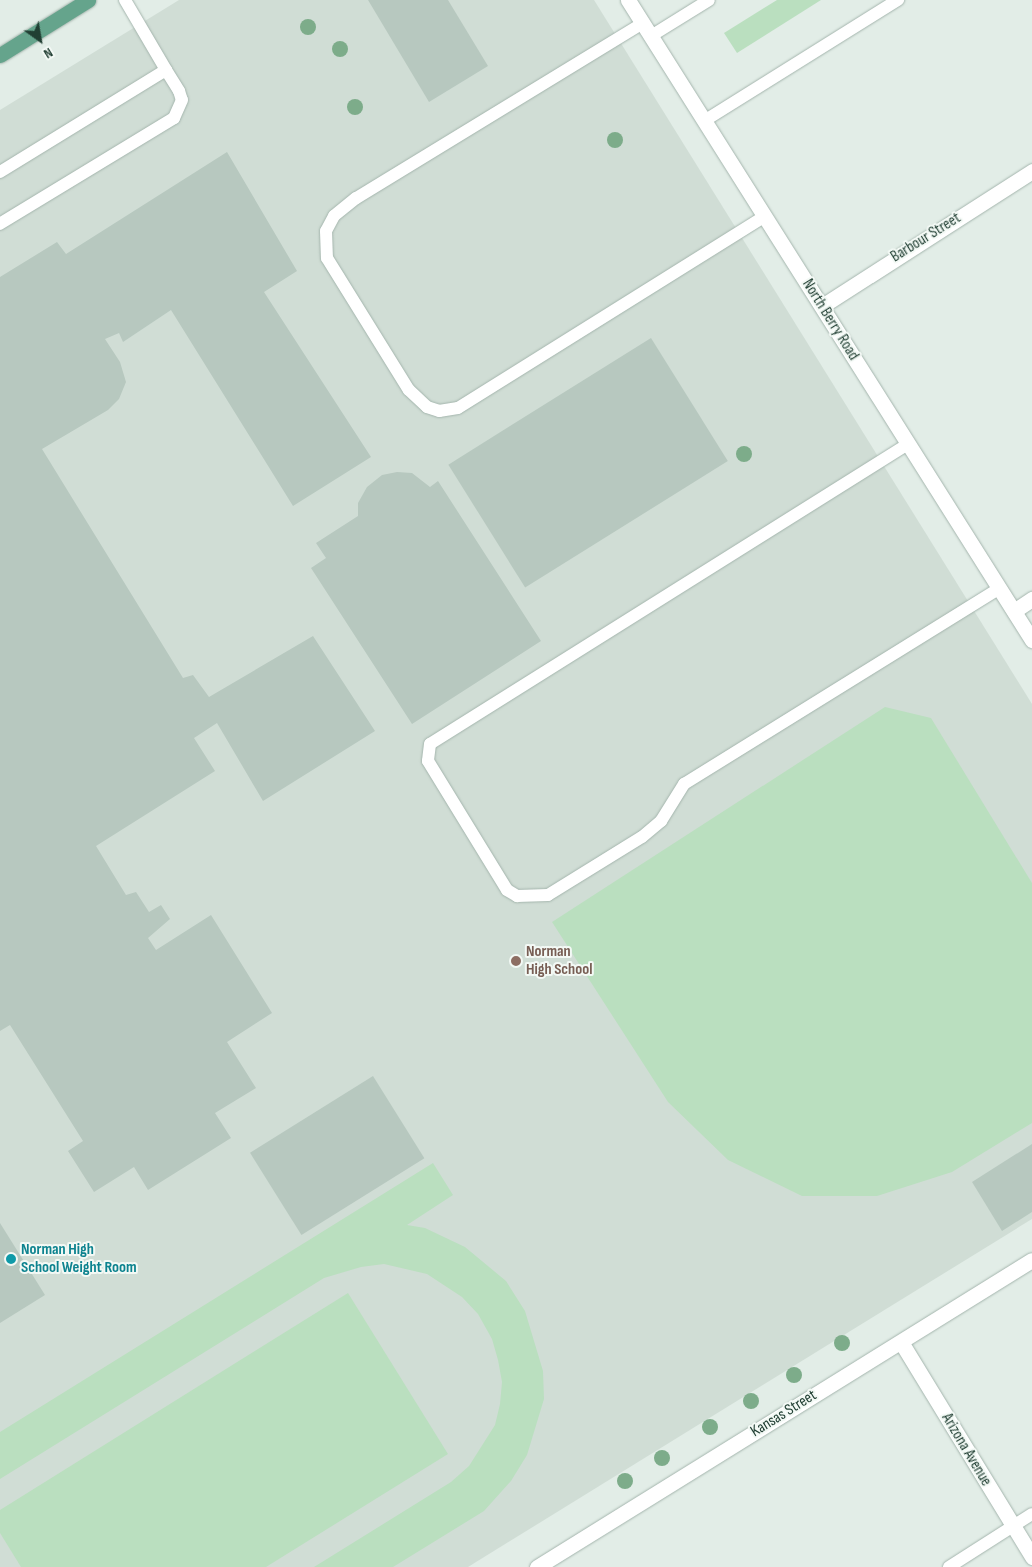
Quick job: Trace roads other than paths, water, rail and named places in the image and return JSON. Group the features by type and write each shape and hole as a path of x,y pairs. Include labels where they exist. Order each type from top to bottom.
{"main road":[{"path":"0,55 88,0"}],"street":[{"name":"North Berry Road","path":"628,0 1032,640"},
{"name":"Barbour Street","path":"822,306 1032,172"},
{"path":"1014,611 1032,599"},
{"name":"Kansas Street","path":"537,1567 1032,1260"},
{"name":"Arizona Avenue","path":"901,1342 1032,1557"}],"lane":[{"path":"0,224 174,118 182,100 125,0"},
{"path":"709,0 647,30 356,198 334,216 326,231 327,258 409,390 427,407 439,411 458,408 765,216"},
{"path":"704,120 898,0"},
{"path":"0,172 166,70"},
{"path":"908,444 430,744 428,761 506,890 517,896 534,897 556,890 648,832 661,821 684,784 1000,588"},
{"path":"949,1567 1032,1514"}],"place":[{"name":"Norman High School","path":"516,961"},
{"name":"Norman High School Weight Room","path":"11,1259"}]}
